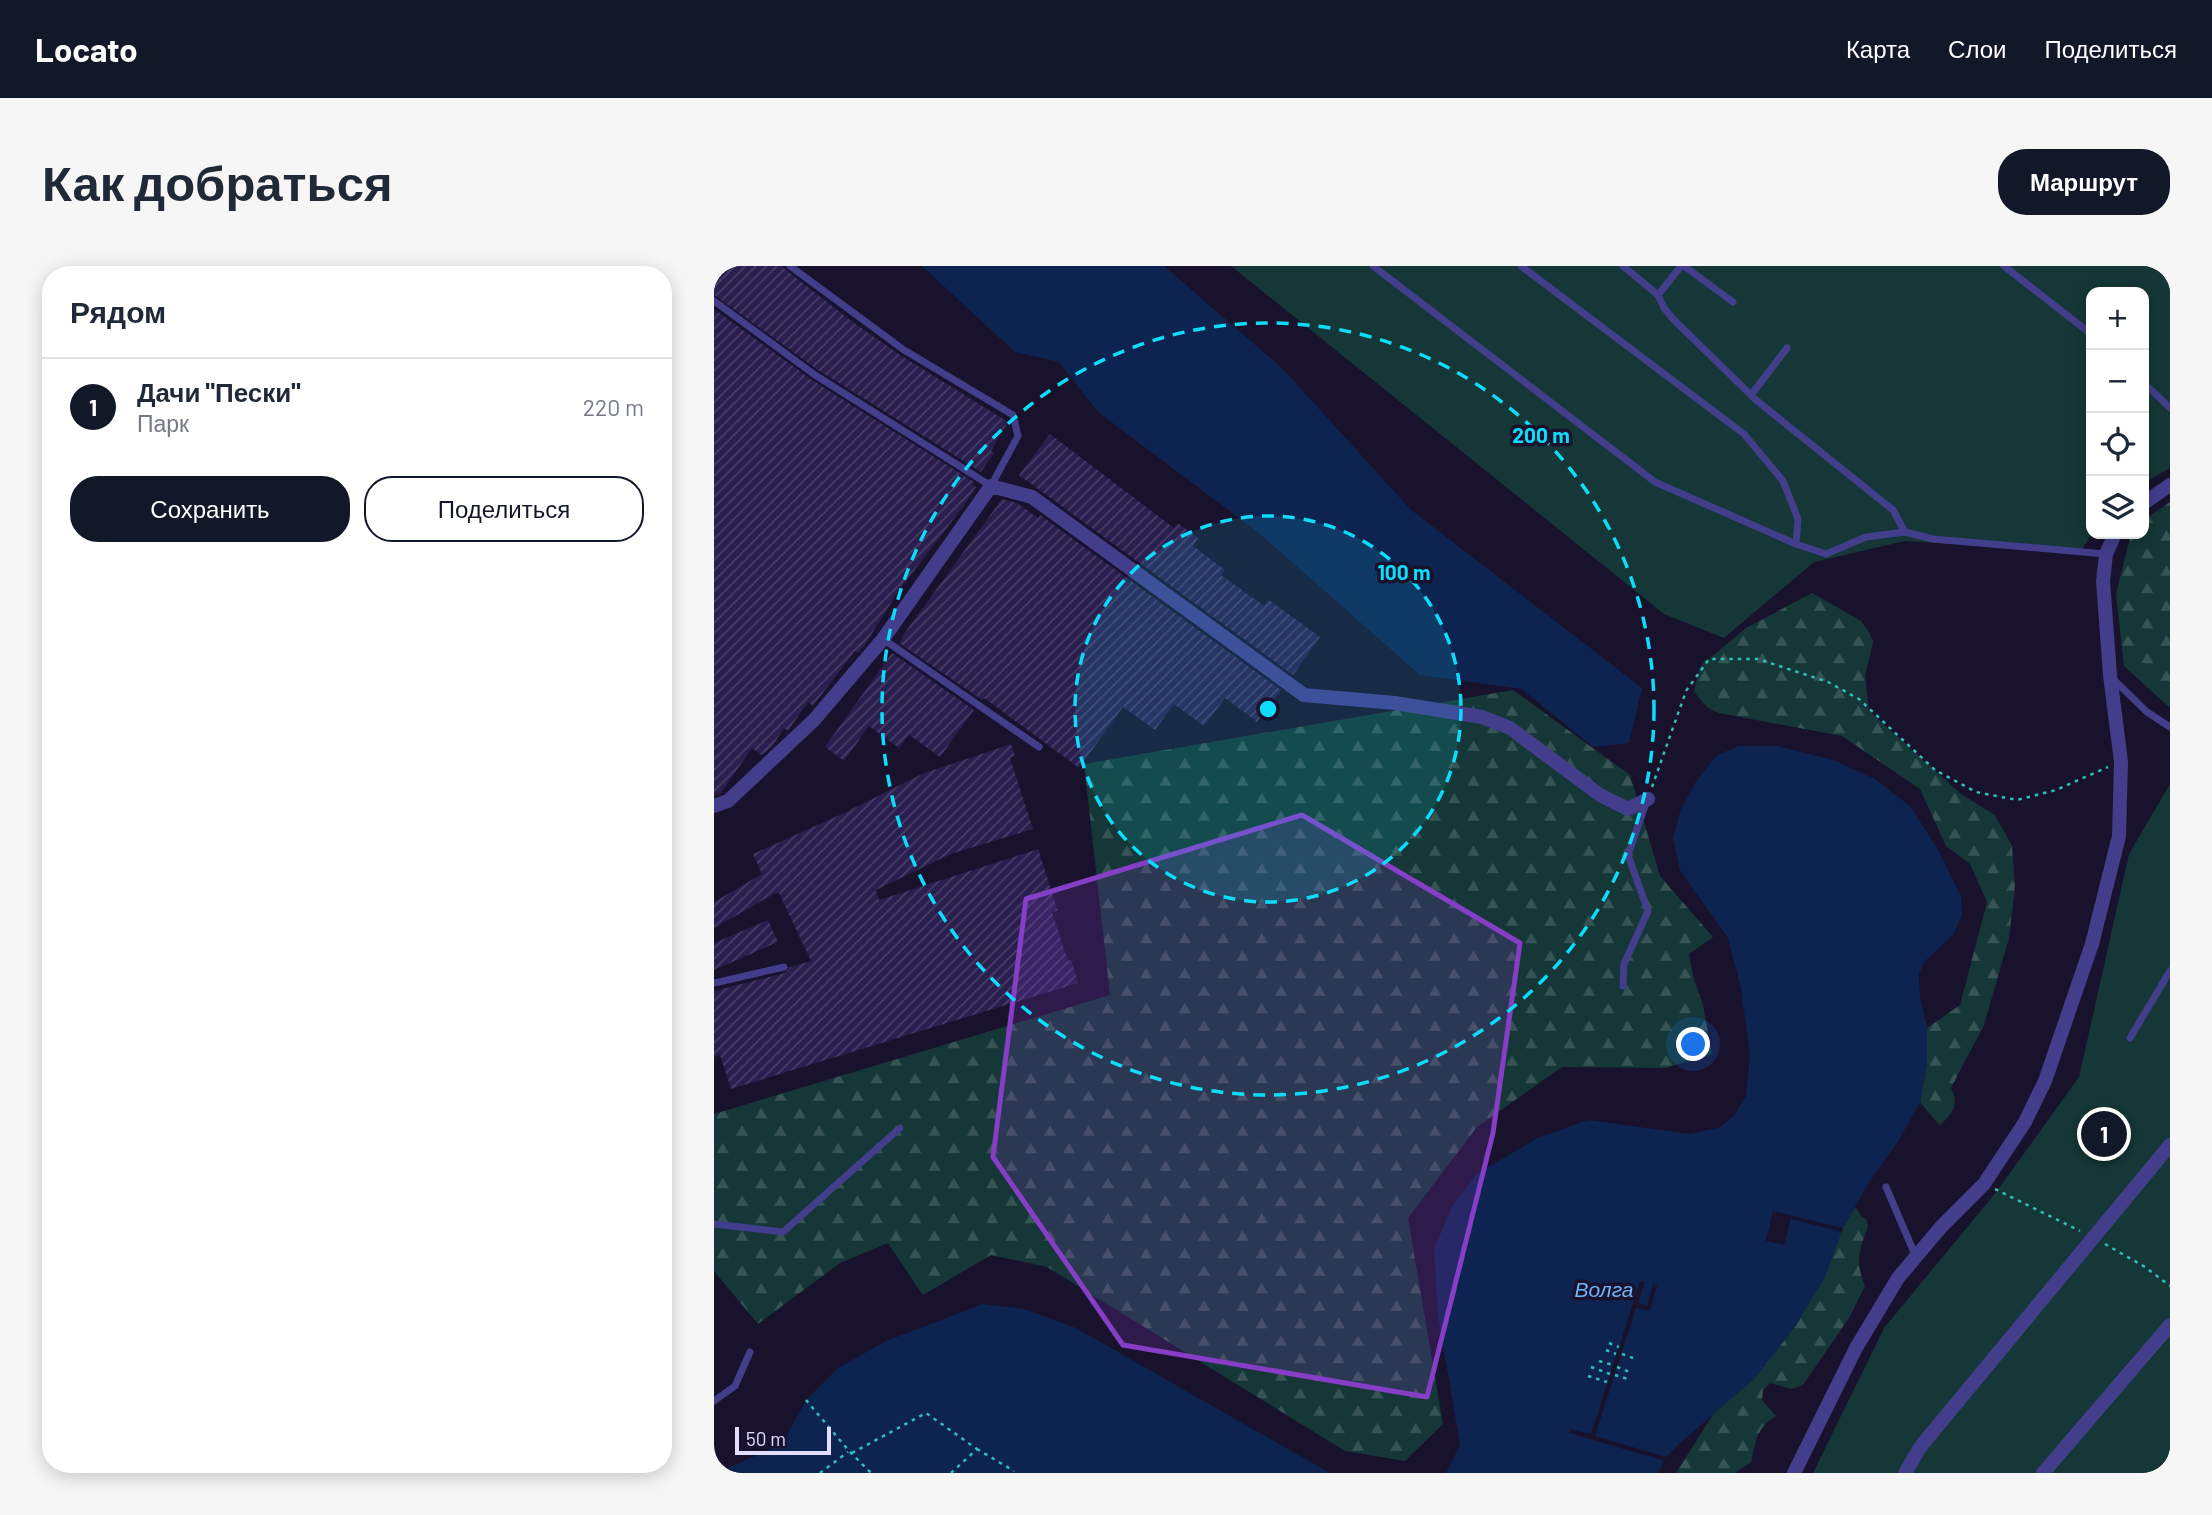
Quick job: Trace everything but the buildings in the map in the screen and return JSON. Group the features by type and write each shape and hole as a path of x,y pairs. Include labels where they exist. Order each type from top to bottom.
{"street":[{"path":"2149,500 2170,485"},
{"path":"714,806 729,801 814,720 883,639 991,486 1032,497 1304,695 1395,703 1482,717 1510,728 1600,795 1628,809 1648,799"},
{"path":"1794,1473 1856,1348 1898,1279 1941,1227 1984,1184 2025,1122 2045,1081 2092,944 2119,836 2121,762 2110,675 2103,581 2106,554 2113,539"},
{"path":"1905,1473 1921,1446 2170,1145"},
{"path":"2043,1473 2170,1325"}],"lane":[{"path":"714,301 815,375 991,486 1018,436 1013,415 904,351 790,266"},
{"path":"1373,266 1655,482 1796,544 1826,554 1866,537 1905,532 1933,539 2106,554"},
{"path":"1521,266 1744,434 1783,481 1798,519 1796,544"},
{"path":"1623,266 1658,295 1673,319 1751,395 1894,510 1905,532"},
{"path":"1658,295 1682,266 1733,302"},
{"path":"2004,266 2086,330"},
{"path":"1751,395 1787,348"},
{"path":"2149,388 2170,408"},
{"path":"883,639 1039,747"},
{"path":"2110,675 2147,712 2170,727"},
{"path":"1623,986 1624,964 1648,911 1628,855 1648,799"},
{"path":"714,983 784,967"},
{"path":"2130,1038 2170,971"},
{"path":"714,1224 783,1232 900,1128"},
{"path":"1886,1187 1916,1256"},
{"path":"714,1401 735,1386 750,1352"}],"path":[{"path":"1648,799 1686,691 1709,659 1758,659 1828,682 1859,699 1935,770 1976,792 2017,800 2056,790 2121,762"},
{"path":"1984,1184 2093,1238 2145,1267 2170,1286"},
{"path":"1609,1343 1619,1347"},
{"path":"1606,1350 1616,1354"},
{"path":"1622,1354 1633,1358"},
{"path":"1599,1360 1630,1371"},
{"path":"1591,1367 1631,1380"},
{"path":"1588,1376 1607,1382"},
{"path":"806,1401 871,1473"},
{"path":"820,1473 850,1452 926,1413 1014,1471"},
{"path":"951,1473 977,1449"}],"highlighted area":[{"path":"1302,815 1520,943 1493,1133 1427,1397 1123,1345 993,1157 1026,899"}],"green space":[{"path":"1231,266 2170,266 2170,468 2149,480 2149,287 2086,287 2086,539 2089,539 2080,552 1905,541 1814,562 1724,638 1664,614"},
{"path":"2170,502 2170,708 2124,666 2116,594 2130,539 2149,539 2149,517"},
{"path":"1812,593 1861,621 1869,632 1873,642 1865,676 1869,711 1961,794 1995,815 2012,846 2015,886 2009,938 1984,1025 1951,1088 1955,1104 1940,1126 1920,1102 1927,1064 1927,1028 1960,1005 1987,902 1970,864 1946,846 1920,789 1842,736 1719,713 1708,708 1694,692 1699,670 1705,660 1746,628"},
{"path":"1513,690 1630,775 1660,876 1713,937 1689,954 1703,1005 1712,1054 1666,1068 1562,1067 1477,1127 1408,1218 1443,1424 1405,1461 1345,1451 1047,1267 991,1255 923,1295 888,1243 840,1263 758,1324 714,1271 714,1114 1110,995 1084,764"},
{"path":"2170,784 2170,1473 1813,1473 1884,1328 1997,1191 2079,1077 2129,854"},
{"path":"1855,1207 1868,1225 1859,1262 1865,1286 1849,1318 1803,1385 1792,1389 1770,1383 1763,1390 1762,1400 1776,1416 1761,1430 1751,1462 1735,1473 1676,1473 1714,1413 1755,1378"}],"water":[{"path":"922,266 1164,266 1283,369 1410,509 1642,688 1629,743 1593,747 1522,689 1420,675 1259,533 1098,412 1059,362 1015,352"},
{"name":"Волга","path":"1739,746 1777,746 1833,760 1875,779 1911,807 1940,853 1961,897 1962,915 1953,935 1925,961 1919,974 1920,997 1927,1028 1927,1064 1920,1102 1843,1228 1825,1277 1795,1327 1755,1378 1678,1445 1666,1457 1658,1473 1446,1473 1460,1445 1438,1316 1434,1249 1452,1207 1476,1174 1538,1138 1588,1120 1690,1134 1718,1128 1734,1116 1746,1096 1750,1056 1741,988 1728,938 1680,870 1673,838 1680,812 1695,783 1717,755"},
{"path":"983,1304 1024,1309 1076,1328 1330,1473 716,1473 769,1450 786,1437 806,1400 838,1368 886,1341"}],"pier":[{"path":"1773,1211 1843,1228 1842,1232 1791,1219 1784,1245 1766,1241"},
{"path":"1640,1281 1645,1282 1638,1303 1647,1306 1653,1284 1657,1285 1650,1311 1636,1308 1595,1436 1666,1457 1665,1461 1569,1433 1570,1429 1591,1434"}],"place":[{"name":"Дачи \"Пески\"","path":"2104,1134"}]}
